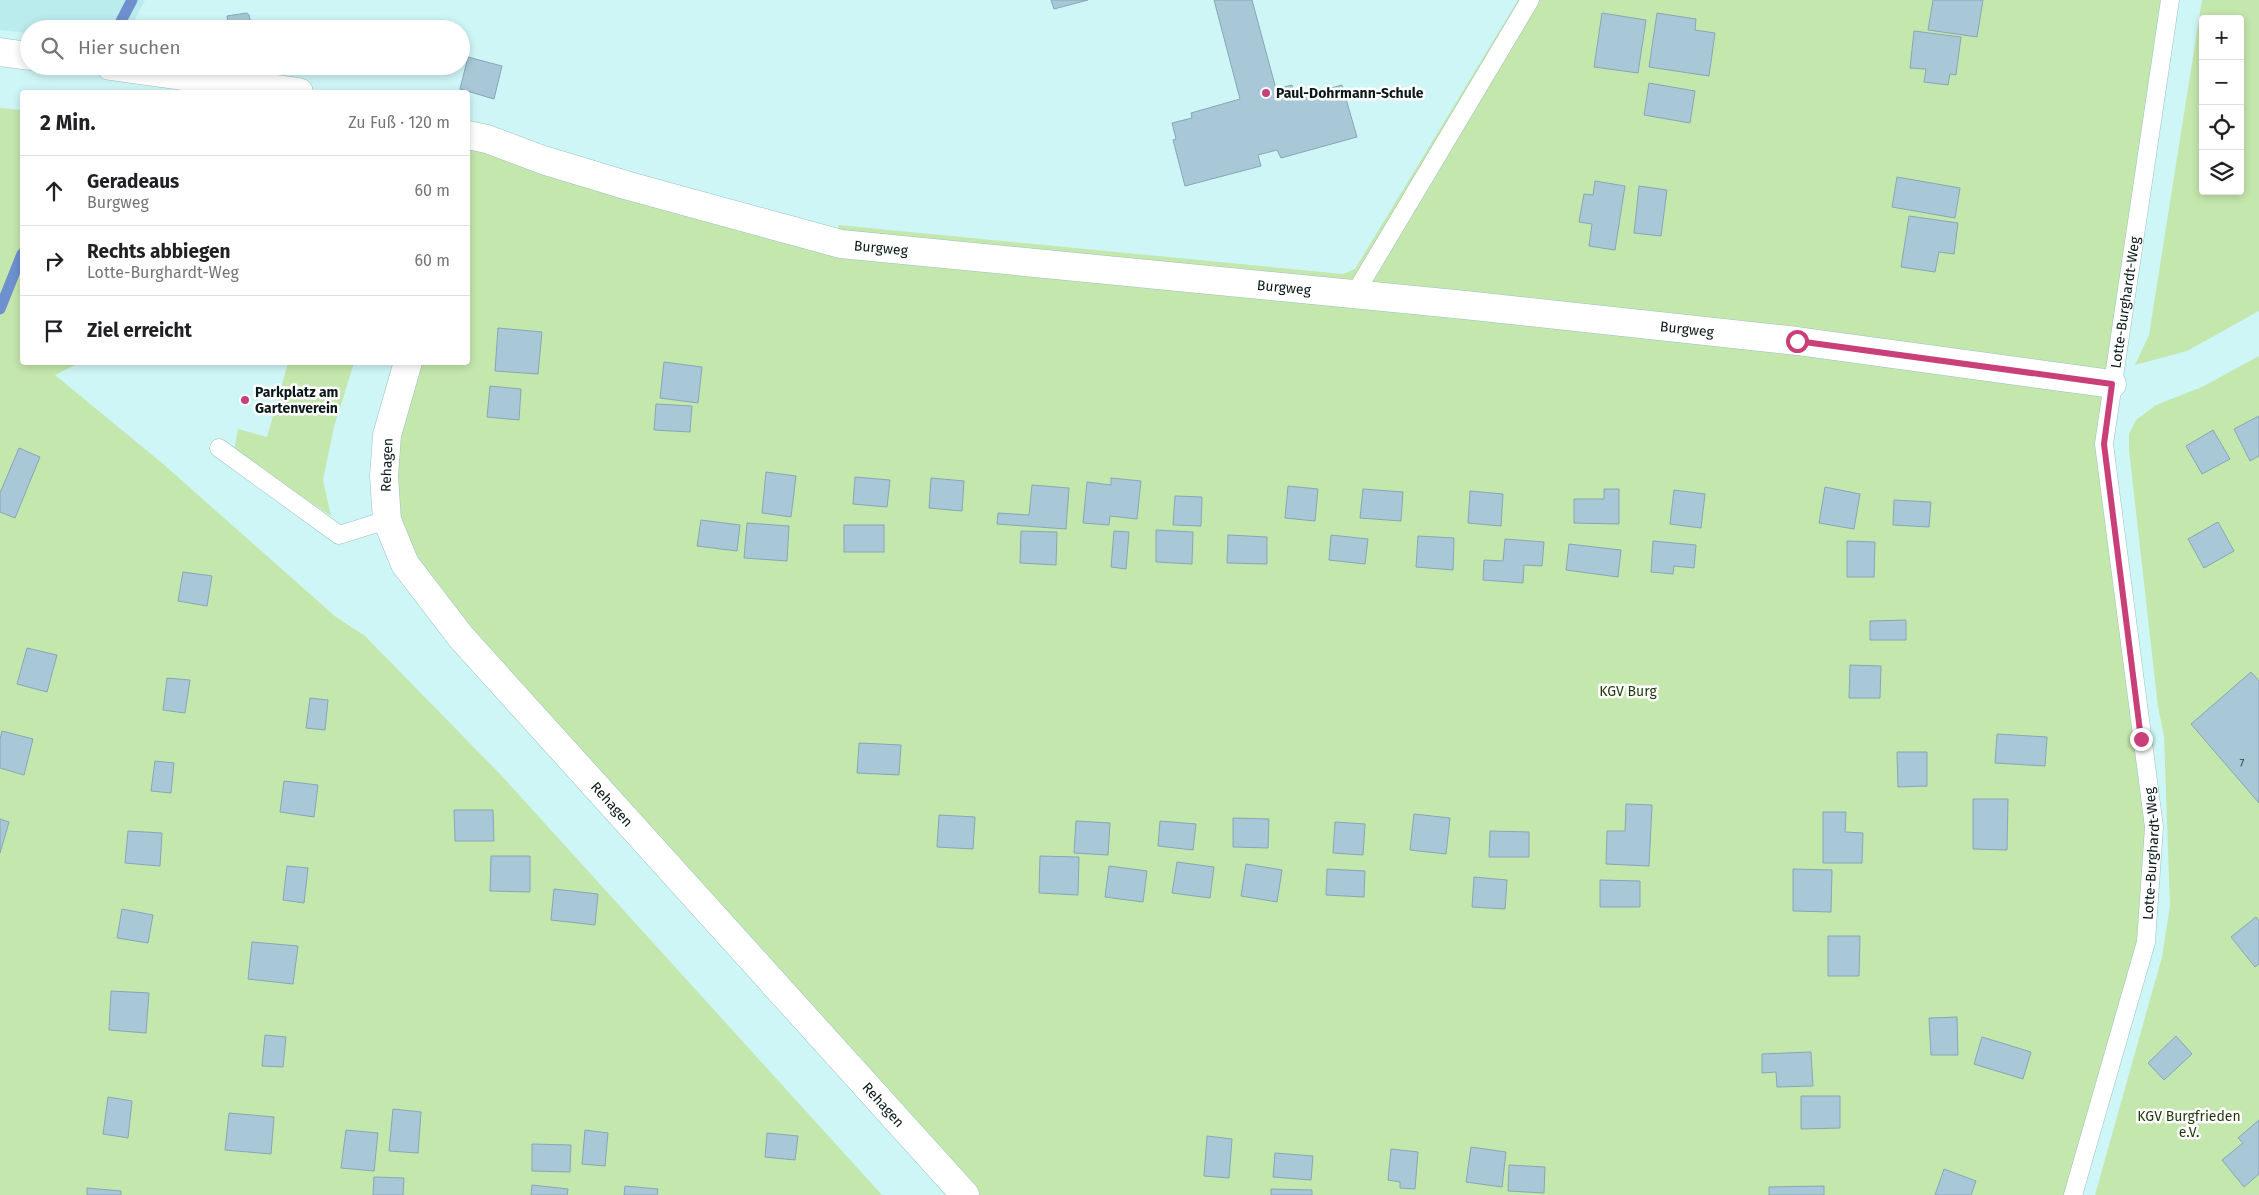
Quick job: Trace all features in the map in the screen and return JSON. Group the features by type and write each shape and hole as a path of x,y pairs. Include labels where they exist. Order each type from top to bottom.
{"street":[{"path":"0,52 20,55"},
{"path":"175,75 284,90"},
{"name":"Burgweg","path":"470,135 487,138 543,160 629,186 842,244 1797,341 2112,384"},
{"name":"Rehagen","path":"407,365 386,435 384,476 387,520 405,564 461,637 965,1195"}],"lane":[{"path":"1354,295 1530,0"},
{"name":"Lotte-Burghardt-Weg","path":"2074,1195 2146,942 2154,827 2104,444 2170,0"},
{"path":"219,448 339,535 387,520"}],"shaded area":[{"path":"0,0 145,0 135,20 20,20 20,32 0,30"}],"green space":[{"name":"KGV Burg","path":"1518,0 2170,0 2104,444 2154,827 2146,942 2073,1195 969,1195 405,564 384,476 408,365 470,365 470,137 841,244 838,225 1343,274 1355,269"},
{"path":"2202,0 2259,0 2259,311 2187,351 2135,365 2149,335 2199,19 2199,195 2244,195 2244,15 2200,15"},
{"path":"0,108 20,110 20,365 75,365 55,375 162,463 336,617 365,636 500,774 882,1195 0,1195"},
{"name":"KGV Burgfrieden e.V.","path":"2259,356 2259,1195 2095,1195 2162,957 2170,906 2164,736 2158,707 2129,450 2129,434 2136,420 2156,405 2202,387"},
{"path":"287,365 353,365 334,427 323,480 331,516 234,451 238,429 267,437"}],"building":[{"path":"1051,0 1088,0 1054,9"},
{"name":"Paul-Dohrmann-Schule","path":"1214,0 1252,0 1276,89 1292,85 1295,98 1342,85 1357,137 1281,158 1277,150 1258,155 1261,166 1185,186 1173,140 1176,139 1172,123 1192,118 1191,113 1240,99"},
{"path":"1933,0 1983,0 1977,37 1928,30"},
{"path":"247,13 250,20 228,20 227,16"},
{"path":"1602,13 1646,20 1638,73 1594,67"},
{"path":"1657,13 1696,19 1695,30 1715,33 1709,76 1649,67"},
{"path":"1914,31 1961,37 1956,75 1950,74 1948,85 1924,82 1926,69 1910,68"},
{"path":"470,58 502,66 494,99 470,92 470,90 460,89 464,75 470,75"},
{"path":"1649,83 1695,91 1690,123 1644,115"},
{"path":"1897,177 1960,188 1955,218 1892,207"},
{"path":"1595,181 1625,186 1615,250 1589,246 1592,224 1579,222 1584,194 1593,195"},
{"path":"1639,186 1667,190 1661,236 1634,233"},
{"path":"1909,216 1958,223 1954,254 1939,252 1935,272 1901,267"},
{"path":"498,328 542,332 538,374 495,371"},
{"path":"664,362 702,367 698,403 660,398"},
{"path":"490,386 521,389 519,420 487,417"},
{"path":"656,404 692,406 690,432 654,430"},
{"path":"2259,416 2259,456 2250,461 2234,429"},
{"path":"2213,430 2230,459 2202,474 2186,446"},
{"path":"19,448 40,457 15,518 0,512 0,493"},
{"path":"766,472 796,476 791,517 762,513"},
{"path":"855,477 890,480 887,507 853,504"},
{"path":"931,478 964,481 962,511 929,508"},
{"path":"1111,478 1141,481 1137,519 1110,516 1109,525 1083,523 1087,482 1111,485"},
{"path":"1032,485 1069,488 1066,529 997,524 998,513 1029,515"},
{"path":"1288,486 1318,489 1315,521 1285,518"},
{"path":"1825,487 1860,494 1854,529 1819,523"},
{"path":"1363,489 1403,492 1401,521 1360,518"},
{"path":"1604,489 1619,489 1619,524 1574,523 1574,499 1604,499"},
{"path":"1674,490 1705,494 1701,528 1670,524"},
{"path":"1470,491 1503,494 1501,526 1468,523"},
{"path":"1175,496 1202,497 1201,526 1173,525"},
{"path":"1894,500 1931,502 1929,527 1893,525"},
{"path":"701,520 740,525 737,551 697,546"},
{"path":"2218,522 2234,551 2204,568 2188,539"},
{"path":"747,523 789,526 787,561 744,558"},
{"path":"844,525 884,525 884,552 844,552"},
{"path":"1156,530 1193,532 1192,564 1156,562"},
{"path":"1021,531 1057,532 1056,565 1020,563"},
{"path":"1114,531 1129,532 1126,569 1111,567"},
{"path":"1228,535 1267,537 1267,564 1227,563"},
{"path":"1331,535 1368,539 1365,564 1329,560"},
{"path":"1418,536 1454,538 1453,570 1416,567"},
{"path":"1505,539 1544,542 1542,566 1524,565 1523,583 1483,580 1484,560 1503,561"},
{"path":"1653,541 1696,545 1694,568 1674,566 1673,574 1651,572"},
{"path":"1847,541 1875,542 1874,577 1847,577"},
{"path":"1569,544 1621,550 1618,577 1566,570"},
{"path":"183,572 212,576 207,606 178,601"},
{"path":"1906,620 1906,640 1870,640 1870,621"},
{"path":"27,648 57,655 47,692 17,684"},
{"path":"1850,665 1881,666 1880,698 1849,698"},
{"path":"2251,672 2259,681 2259,803 2191,724"},
{"path":"167,678 190,680 185,713 163,710"},
{"path":"310,698 328,700 325,730 306,728"},
{"path":"2,731 33,739 24,775 0,768 0,739"},
{"path":"1997,734 2047,737 2045,766 1995,763"},
{"path":"859,743 901,745 899,775 857,773"},
{"path":"1897,752 1927,752 1927,786 1898,787"},
{"path":"155,761 174,763 171,793 151,791"},
{"path":"284,781 318,785 314,817 280,812"},
{"path":"1973,799 2008,799 2007,850 1973,849"},
{"path":"1626,804 1652,805 1649,866 1606,864 1607,831 1625,831"},
{"path":"454,810 493,810 494,841 455,841"},
{"path":"1823,812 1846,812 1845,832 1863,833 1862,863 1823,863"},
{"path":"1414,814 1450,818 1446,854 1410,850"},
{"path":"939,815 975,817 973,849 937,847"},
{"path":"1233,818 1269,819 1268,848 1233,847"},
{"path":"0,819 9,822 0,853"},
{"path":"1076,821 1110,823 1108,855 1074,853"},
{"path":"1160,821 1196,824 1193,850 1158,846"},
{"path":"1335,822 1365,824 1363,855 1333,853"},
{"path":"128,831 162,833 160,866 125,863"},
{"path":"1490,831 1529,832 1529,857 1489,857"},
{"path":"491,856 530,856 530,892 490,891"},
{"path":"1040,856 1079,857 1078,895 1039,893"},
{"path":"1177,862 1214,867 1210,898 1172,893"},
{"path":"1246,864 1282,870 1277,902 1241,896"},
{"path":"287,866 308,868 304,903 283,900"},
{"path":"1109,866 1147,871 1143,902 1105,897"},
{"path":"1327,869 1365,871 1364,897 1326,895"},
{"path":"1793,869 1832,870 1831,912 1793,911"},
{"path":"1474,877 1507,880 1505,909 1472,907"},
{"path":"1600,880 1640,881 1640,907 1600,907"},
{"path":"554,889 598,894 595,925 551,920"},
{"path":"122,909 153,915 148,943 117,938"},
{"path":"2256,917 2259,921 2259,964 2255,967 2231,937"},
{"path":"1828,936 1860,936 1859,976 1828,976"},
{"path":"252,942 298,946 293,984 248,979"},
{"path":"111,991 149,993 146,1033 109,1030"},
{"path":"1957,1017 1958,1055 1931,1055 1929,1018"},
{"path":"265,1035 286,1037 283,1067 262,1066"},
{"path":"2176,1036 2192,1054 2164,1080 2148,1063"},
{"path":"1982,1037 2031,1052 2023,1079 1974,1064"},
{"path":"1811,1052 1813,1086 1777,1087 1776,1072 1762,1073 1762,1054"},
{"path":"1801,1096 1840,1096 1840,1128 1801,1129"},
{"path":"108,1097 132,1101 128,1138 103,1134"},
{"path":"393,1109 421,1112 418,1153 389,1151"},
{"path":"229,1113 274,1117 271,1154 225,1150"},
{"path":"2259,1120 2259,1174 2244,1187 2222,1160 2243,1143 2238,1138"},
{"path":"346,1130 378,1133 374,1171 341,1168"},
{"path":"585,1130 608,1133 605,1166 582,1164"},
{"path":"767,1133 798,1136 795,1160 765,1157"},
{"path":"1207,1136 1232,1139 1229,1178 1204,1176"},
{"path":"532,1144 571,1145 570,1172 532,1171"},
{"path":"1471,1147 1506,1152 1502,1187 1466,1182"},
{"path":"1391,1149 1418,1152 1415,1189 1400,1188 1400,1182 1388,1180"},
{"path":"1275,1153 1313,1156 1311,1180 1273,1177"},
{"path":"1509,1165 1545,1167 1544,1193 1508,1191"},
{"path":"1944,1169 1976,1181 1971,1195 1935,1195"},
{"path":"374,1177 404,1178 403,1195 373,1195"},
{"path":"532,1185 568,1189 567,1195 531,1195"},
{"path":"625,1186 658,1189 657,1195 624,1195"},
{"path":"1824,1186 1824,1195 1769,1195 1769,1187"},
{"path":"87,1188 121,1191 121,1195 87,1195"},
{"path":"1271,1189 1312,1190 1312,1195 1271,1195"}],"waterway":[{"path":"122,20 132,0"},
{"path":"0,309 20,259"}],"place":[{"name":"Paul-Dohrmann-Schule","path":"1266,93"},
{"name":"Parkplatz am Gartenverein","path":"245,400"}],"route":[{"path":"1797,341 2112,384 2104,444 2141,739"}]}
